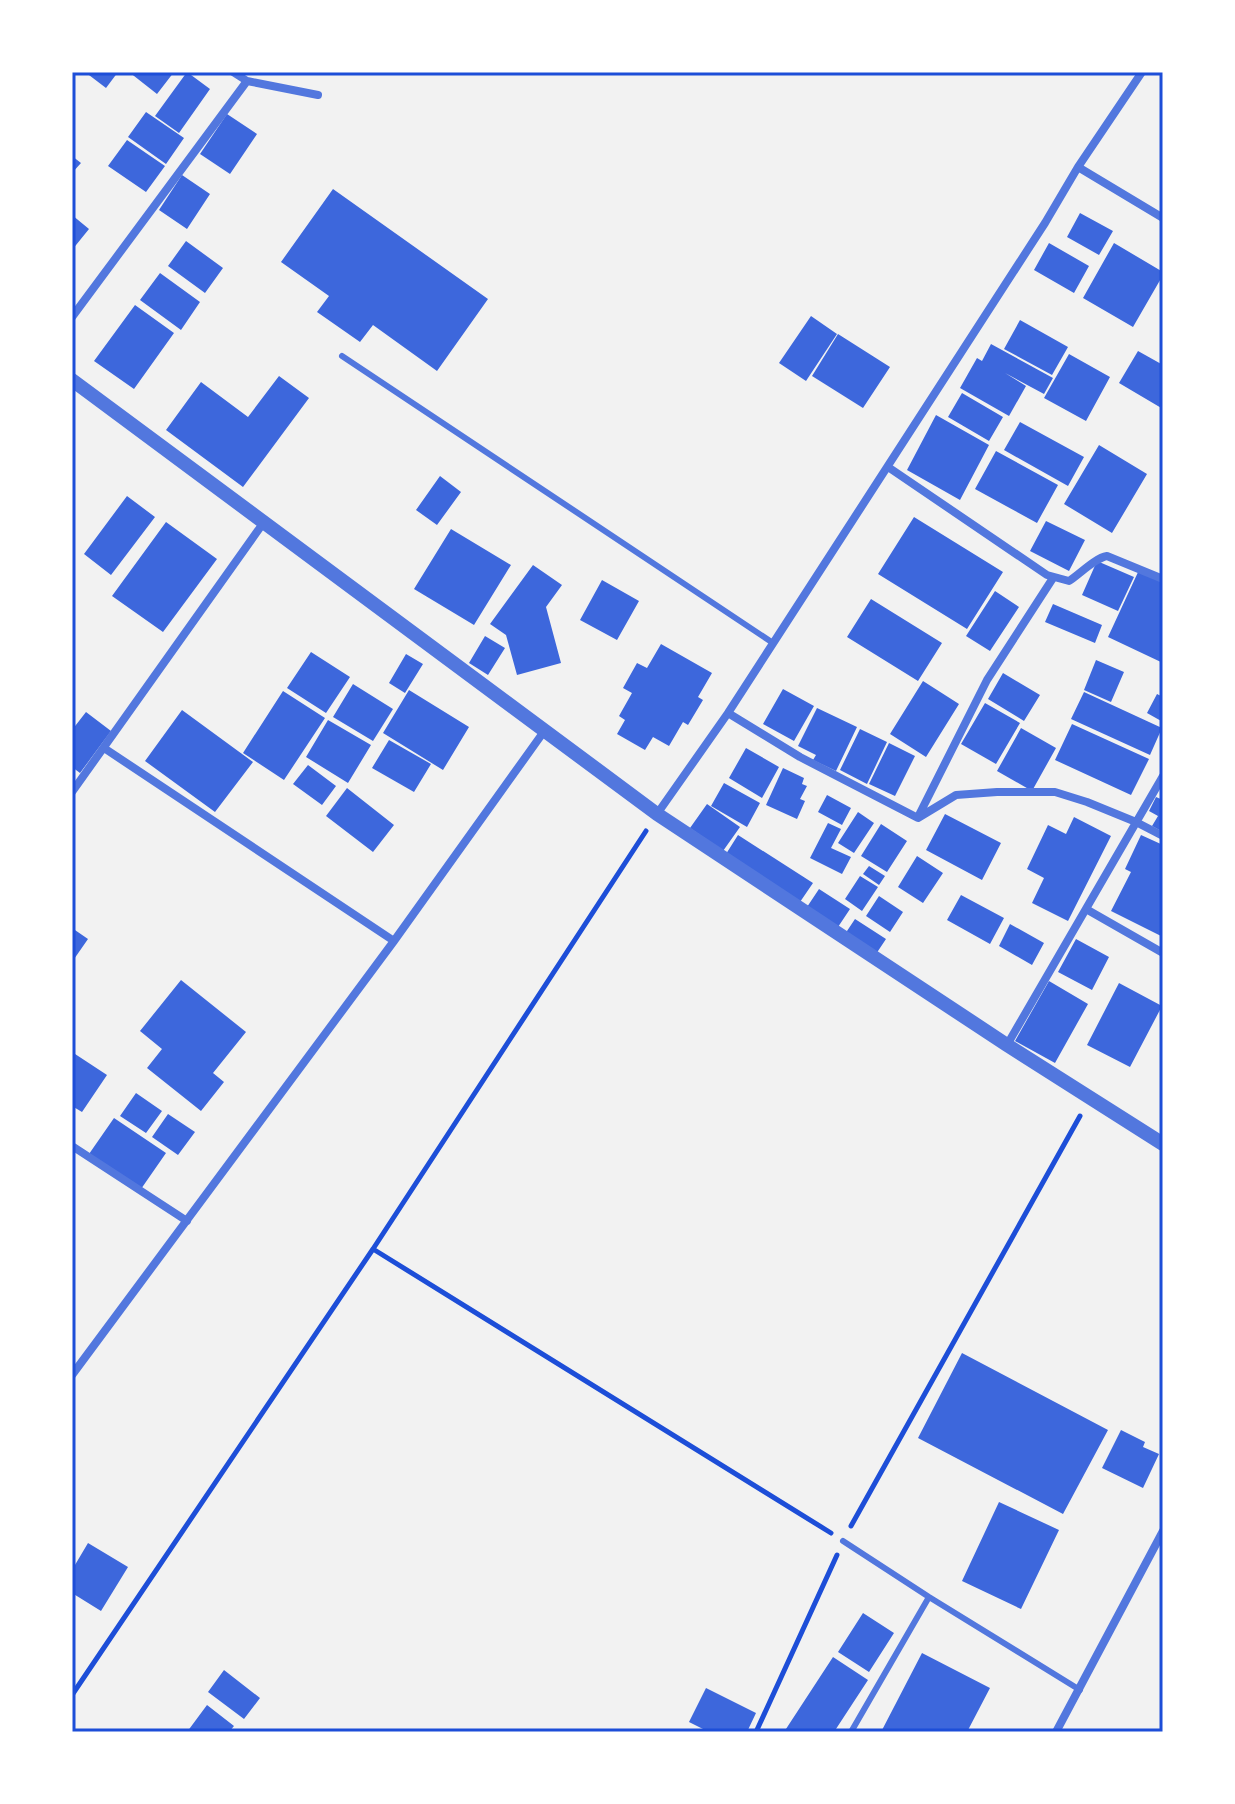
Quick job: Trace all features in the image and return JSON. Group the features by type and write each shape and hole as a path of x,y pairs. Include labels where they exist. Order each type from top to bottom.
{"street":[{"path":"233,72 247,81 318,95"},
{"path":"657,814 728,713 1142,72"},
{"path":"72,317 247,81"},
{"path":"1078,167 1163,218"},
{"path":"72,380 657,814 1163,1144"},
{"path":"888,467 1053,578 1069,581 1098,558 1107,556 1163,579"},
{"path":"72,792 264,522"},
{"path":"918,818 987,680 1053,578"},
{"path":"728,713 800,757 918,818"},
{"path":"72,1375 394,941 545,729"},
{"path":"104,748 394,941"},
{"path":"1007,1045 1163,776"},
{"path":"918,818 956,795 1055,792 1087,802 1163,836"},
{"path":"1086,909 1163,953"},
{"path":"72,1146 187,1221"},
{"path":"1056,1732 1163,1531"}],"lane":[{"path":"342,356 773,643"},
{"path":"843,1541 1080,1690"},
{"path":"851,1732 929,1597"}],"path":[{"path":"72,1695 373,1249 657,814"},
{"path":"756,1732 843,1541 1090,1097"},
{"path":"373,1249 843,1541"}],"building":[{"path":"85,72 118,72 106,88"},
{"path":"129,72 174,72 157,94"},
{"path":"187,72 210,89 179,133 155,116"},
{"path":"146,112 184,138 166,164 128,137"},
{"path":"227,114 257,134 230,174 200,154"},
{"path":"127,140 165,166 146,192 108,166"},
{"path":"72,156 81,163 72,173"},
{"path":"182,175 210,194 187,229 159,210"},
{"path":"333,189 488,299 437,371 373,325 360,342 317,312 329,296 281,262"},
{"path":"1080,213 1113,231 1099,255 1067,237"},
{"path":"72,215 89,229 72,250"},
{"path":"186,241 223,268 205,293 168,266"},
{"path":"1049,243 1089,266 1074,293 1034,270"},
{"path":"1114,243 1163,272 1133,327 1083,298"},
{"path":"160,273 200,302 181,330 140,300"},
{"path":"135,305 174,333 134,389 94,361"},
{"path":"811,316 837,334 806,381 779,363"},
{"path":"1020,320 1068,347 1052,375 1004,349"},
{"path":"838,334 890,367 863,408 812,376"},
{"path":"991,344 1053,378 1044,394 1005,373 1026,386 1009,416 960,388 977,358 982,361"},
{"path":"1138,351 1163,365 1163,409 1119,383"},
{"path":"1069,354 1110,377 1086,421 1044,398"},
{"path":"279,376 309,398 243,487 166,430 201,382 248,417"},
{"path":"962,393 1003,417 989,441 948,417"},
{"path":"936,415 989,445 960,500 907,470"},
{"path":"1020,422 1084,457 1068,486 1004,450"},
{"path":"1099,445 1147,474 1112,533 1064,504"},
{"path":"996,451 1058,485 1037,523 975,489"},
{"path":"440,476 461,492 437,525 416,510"},
{"path":"127,496 155,517 111,575 84,554"},
{"path":"914,517 1003,572 967,629 878,574"},
{"path":"1046,521 1085,540 1069,571 1030,551"},
{"path":"166,522 217,559 163,632 112,596"},
{"path":"451,529 511,565 474,625 414,589"},
{"path":"1097,561 1134,577 1118,611 1082,595"},
{"path":"533,565 562,585 546,607 561,663 517,675 506,635 490,624"},
{"path":"1139,570 1163,581 1163,663 1108,637"},
{"path":"602,580 639,601 617,640 580,620"},
{"path":"995,591 1019,607 990,651 966,636"},
{"path":"871,599 942,643 918,681 847,637"},
{"path":"1053,604 1102,625 1095,643 1045,622"},
{"path":"485,636 505,648 488,675 469,663"},
{"path":"661,644 712,673 698,697 703,700 688,725 683,722 669,746 653,737 645,750 617,734 625,720 619,716 632,693 623,688 637,663 647,668"},
{"path":"311,652 350,677 326,713 287,688"},
{"path":"406,654 423,664 405,693 389,683"},
{"path":"1096,660 1124,672 1111,702 1084,690"},
{"path":"1003,673 1040,695 1024,721 988,699"},
{"path":"923,681 959,704 926,757 890,734"},
{"path":"353,684 393,709 373,741 333,717"},
{"path":"783,689 814,706 794,741 763,724"},
{"path":"409,690 469,727 443,770 383,733"},
{"path":"283,691 325,718 284,780 243,753"},
{"path":"1084,692 1162,728 1150,755 1071,719"},
{"path":"1157,694 1163,697 1163,722 1147,713"},
{"path":"985,703 1020,723 996,764 961,744"},
{"path":"817,708 857,727 836,771 813,760 816,755 798,746"},
{"path":"182,710 253,762 215,812 145,761"},
{"path":"86,712 111,731 80,773 72,767 72,730"},
{"path":"328,720 371,745 348,783 306,757"},
{"path":"1072,724 1149,759 1131,795 1055,760"},
{"path":"1021,728 1056,748 1032,791 997,771"},
{"path":"860,729 887,742 867,784 840,770"},
{"path":"389,740 431,764 414,792 372,768"},
{"path":"889,743 915,756 895,796 869,784"},
{"path":"746,748 779,767 762,798 729,778"},
{"path":"308,765 336,786 322,805 293,784"},
{"path":"783,768 804,778 802,784 807,786 800,799 805,801 797,819 766,805"},
{"path":"724,783 760,803 747,827 711,806"},
{"path":"347,788 394,825 373,852 326,816"},
{"path":"827,795 851,808 842,825 818,812"},
{"path":"1156,797 1163,800 1163,832 1152,826 1158,816 1149,811"},
{"path":"707,804 740,827 723,851 690,828"},
{"path":"858,812 874,823 854,853 838,843"},
{"path":"945,814 1001,843 982,880 926,850"},
{"path":"1074,817 1111,836 1068,921 1032,903 1044,878 1027,869 1048,825 1066,834"},
{"path":"828,823 841,829 831,848 851,857 842,874 810,858"},
{"path":"881,824 907,841 887,872 861,856"},
{"path":"738,835 813,883 800,902 726,854"},
{"path":"1141,835 1163,845 1163,937 1111,911 1131,872 1125,869"},
{"path":"917,856 943,873 923,903 898,887"},
{"path":"869,866 885,876 879,885 863,874"},
{"path":"860,876 878,887 862,911 845,899"},
{"path":"819,889 850,909 836,930 805,910"},
{"path":"961,895 1004,918 990,944 947,920"},
{"path":"879,896 903,912 890,932 866,916"},
{"path":"855,919 886,939 876,954 845,934"},
{"path":"1010,924 1044,943 1032,965 999,946"},
{"path":"72,928 88,939 72,962"},
{"path":"1076,939 1109,957 1092,990 1058,972"},
{"path":"181,980 246,1032 213,1073 224,1082 201,1111 147,1068 162,1049 140,1031"},
{"path":"1049,981 1088,1004 1055,1063 1015,1041"},
{"path":"1119,983 1162,1006 1130,1067 1087,1045"},
{"path":"72,1052 107,1075 82,1112 72,1106"},
{"path":"136,1093 162,1111 146,1133 120,1116"},
{"path":"168,1114 195,1132 178,1155 152,1137"},
{"path":"114,1118 166,1153 141,1189 89,1154"},
{"path":"962,1353 1108,1430 1063,1514 918,1438"},
{"path":"1121,1430 1145,1442 1143,1447 1159,1454 1143,1488 1102,1468"},
{"path":"999,1502 1059,1530 1021,1609 962,1581"},
{"path":"88,1543 128,1567 101,1611 72,1593 72,1570"},
{"path":"863,1613 894,1633 869,1672 838,1652"},
{"path":"922,1653 990,1688 967,1732 881,1732"},
{"path":"833,1657 868,1680 834,1732 784,1732"},
{"path":"224,1670 260,1698 244,1719 208,1692"},
{"path":"706,1688 756,1713 747,1732 709,1732 689,1722"},
{"path":"207,1705 234,1726 229,1732 187,1732"}]}
